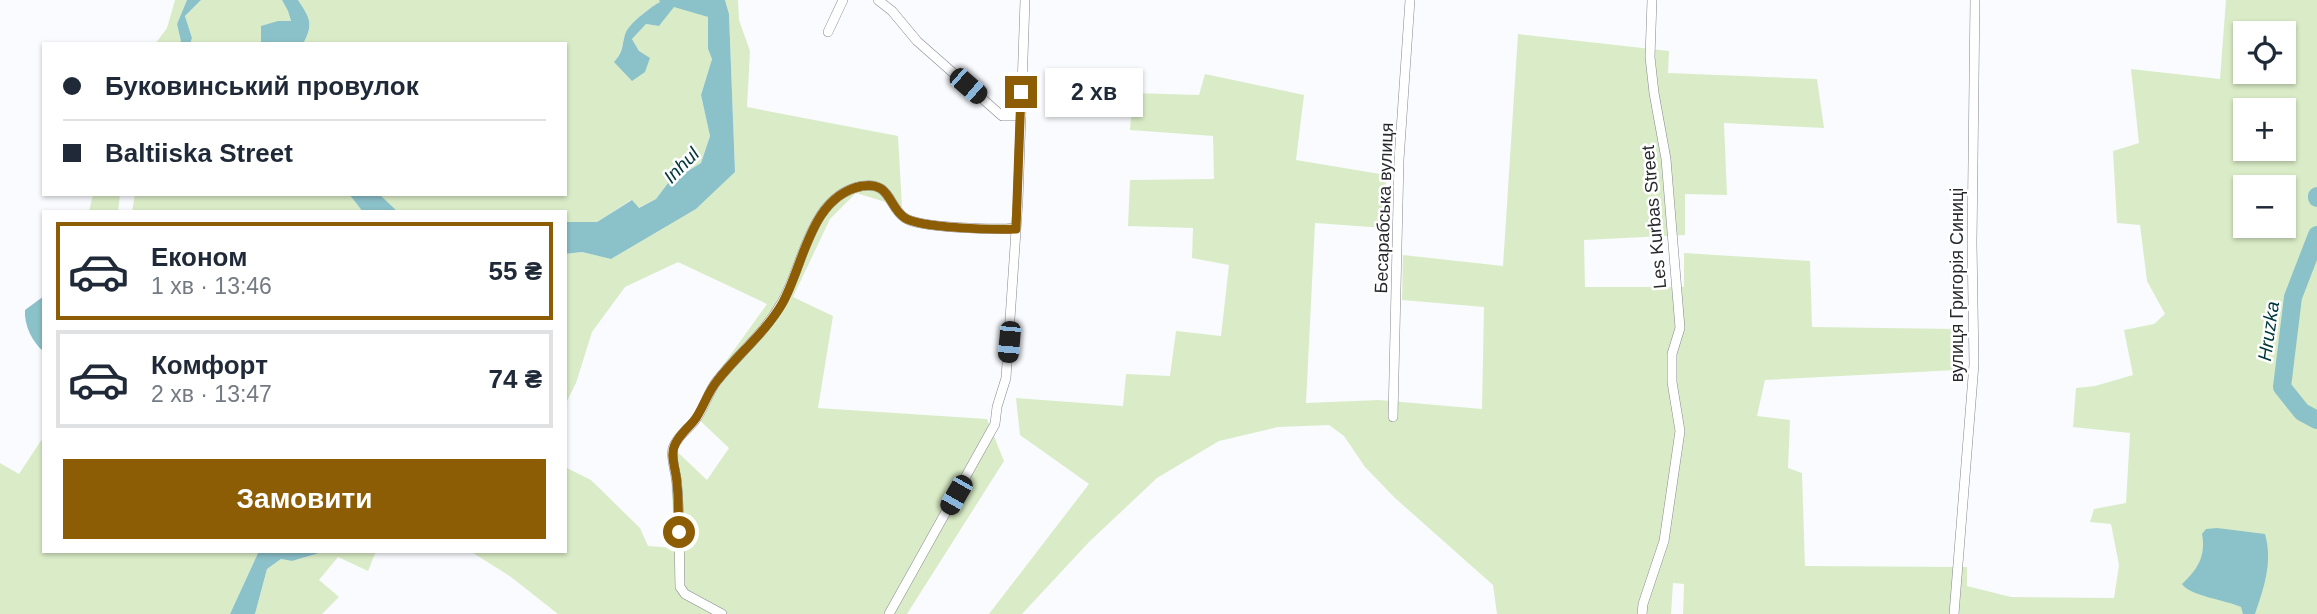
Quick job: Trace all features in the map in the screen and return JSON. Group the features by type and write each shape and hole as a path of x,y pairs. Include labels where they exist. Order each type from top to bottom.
{"street":[{"path":"828,32 843,0"},
{"path":"878,0 892,11 917,41 1002,116 1021,116"},
{"path":"889,614 995,424 1006,378 1016,229 1026,0"},
{"name":"Бесарабська вулиця","path":"1392,418 1399,160 1410,0"},
{"name":"Les Kurbas Street","path":"1642,614 1664,541 1680,431 1672,382 1672,354 1680,328 1666,159 1650,57 1652,0"},
{"name":"вулиця Григорія Синиці","path":"1954,614 1974,365 1972,243 1975,0"},
{"path":"722,614 685,594 680,587 677,484 673,449 696,419 716,382 782,304 810,234 826,209 846,190 866,185 880,188 906,219 993,230 1016,229"}],"green space":[{"path":"175,0 187,0 177,24 181,42 156,42 167,28"},
{"path":"201,0 282,0 291,21 262,26 261,42 191,42 192,38 185,16"},
{"path":"298,0 659,0 661,2 629,28 614,62 639,51 632,39 646,24 659,26 674,6 708,17 708,49 712,59 701,95 710,136 701,163 668,183 656,199 638,208 631,200 597,222 567,222 567,210 396,210 381,196 567,196 567,42 304,42 309,31 305,12"},
{"path":"725,0 738,0 739,20 750,51 747,107 898,136 902,207 856,193 830,219 793,297 833,316 818,408 987,419 1004,461 907,614 558,614 511,577 473,553 567,553 567,468 591,480 640,528 648,546 675,548 669,444 707,480 729,448 694,415 711,382 767,304 678,262 625,287 592,332 576,383 567,401 567,254 582,252 611,259 696,209 735,172 729,14"},
{"path":"2226,0 2317,0 2317,614 1683,614 1684,584 1673,583 1671,614 1497,614 1493,585 1395,498 1365,467 1344,436 1329,425 1278,427 1219,441 1157,478 1089,542 1022,614 989,614 1089,484 1020,435 1016,398 1123,406 1126,374 1170,376 1176,331 1221,336 1229,265 1192,258 1193,228 1128,226 1130,180 1214,179 1213,136 1130,130 1133,93 1199,95 1205,74 1304,95 1296,160 1386,175 1385,228 1315,223 1306,403 1379,400 1482,409 1484,307 1402,300 1403,255 1503,266 1518,34 1669,51 1668,73 1817,79 1824,128 1724,123 1727,195 1685,194 1685,235 1584,240 1585,287 1684,287 1684,253 1810,261 1812,327 1956,329 1956,370 1765,380 1757,416 1790,420 1788,468 1802,473 1805,566 1967,567 1967,586 2011,597 2114,598 2119,565 2111,524 2090,522 2094,509 2126,503 2130,433 2073,427 2076,388 2095,386 2133,375 2124,330 2154,324 2165,314 2147,281 2140,225 2117,223 2113,151 2139,143 2131,69 2220,79"},
{"path":"93,196 120,196 118,210 89,210"},
{"path":"135,196 351,196 361,210 132,210"},
{"path":"42,439 42,553 258,553 230,614 0,614 0,463 19,474"},
{"path":"319,553 375,553 368,571 338,557 319,580 339,597 322,614 255,614 267,569 281,559 292,561"}],"water":[{"path":"187,0 201,0 185,16 192,38 191,42 181,42 177,24"},
{"path":"282,0 298,0 308,17 309,31 304,42 261,42 261,26 278,21 291,21"},
{"path":"659,0 725,0 729,14 735,172 696,209 611,259 582,252 567,254 567,222 597,222 632,200 639,208 656,199 668,183 701,163 710,136 701,95 712,59 708,49 708,17 674,7 659,26 646,24 632,39 639,51 650,58 645,72 632,81 614,62 621,51 628,28 660,2"},
{"path":"351,196 381,196 396,210 361,210"},
{"path":"42,297 42,350 30,333 25,310"},
{"path":"2206,529 2265,534 2268,565 2255,614 2243,614 2241,607 2192,592 2182,584 2200,562 2202,534"},
{"path":"258,553 319,553 292,561 281,559 267,569 255,614 230,614"}],"waterway":[{"name":"Hruzka","path":"2317,235 2293,297 2282,387 2302,412 2317,420"}],"route":[{"path":"679,532 673,449 696,419 716,382 782,304 810,234 826,209 846,190 866,185 880,188 906,219 993,230 1016,229 1021,92"}],"water label":[{"name":"Inhul","path":"681,165"}]}
